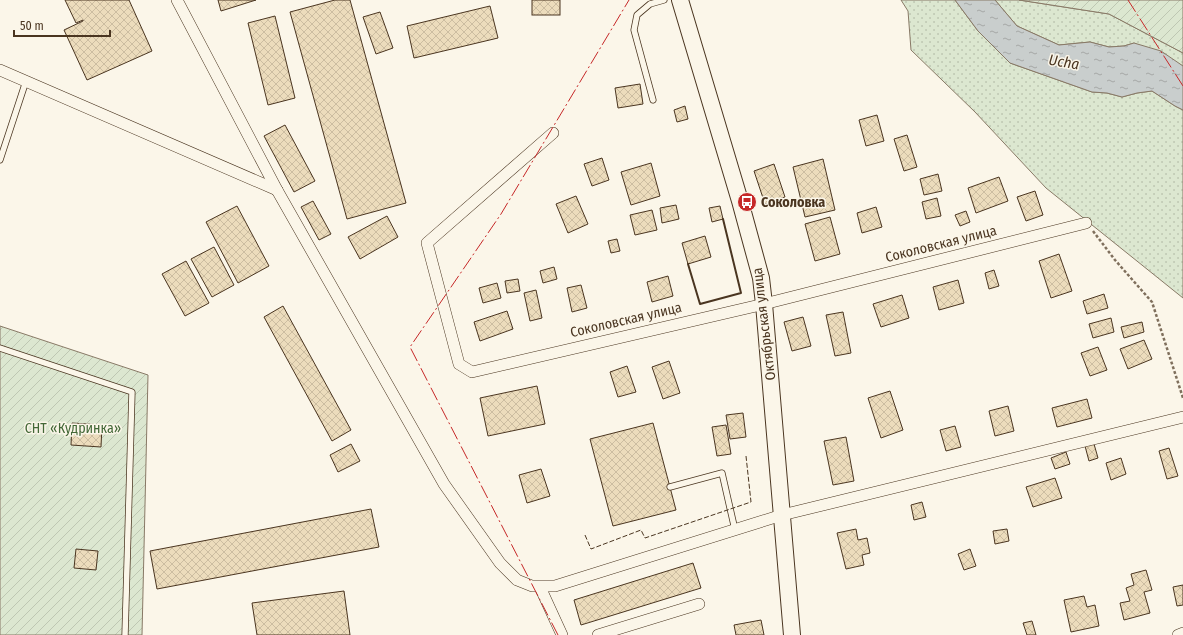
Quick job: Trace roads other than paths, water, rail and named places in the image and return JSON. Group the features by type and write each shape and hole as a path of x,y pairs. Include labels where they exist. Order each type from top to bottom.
{"street":[{"path":"177,0 277,190 444,484 500,562 517,580 532,586 555,586 782,515 1183,417"},
{"name":"Октябрьская улица","path":"680,0 761,278 792,635"},
{"path":"0,70 277,190"},
{"name":"Соколовская улица","path":"553,133 427,243 459,364 472,372 764,304 1086,223"},
{"path":"540,587 562,635"},
{"path":"598,635 699,604"},
{"path":"1178,635 1183,633"}],"lane":[{"path":"652,100 634,30 637,15 650,4 664,0"},
{"path":"0,160 26,81"},
{"path":"0,348 132,392 125,635"},
{"path":"670,487 722,473 735,530"}],"water":[{"name":"Ucha","path":"955,0 995,0 1017,26 1059,45 1090,42 1109,47 1124,46 1134,43 1161,51 1183,66 1183,110 1152,91 1122,97 1107,93 1092,92 1010,63 978,31"}],"place":[{"name":"Соколовка","path":"747,202"}],"park label":[{"name":"СНТ «Кудринка»","path":"73,428"}]}
